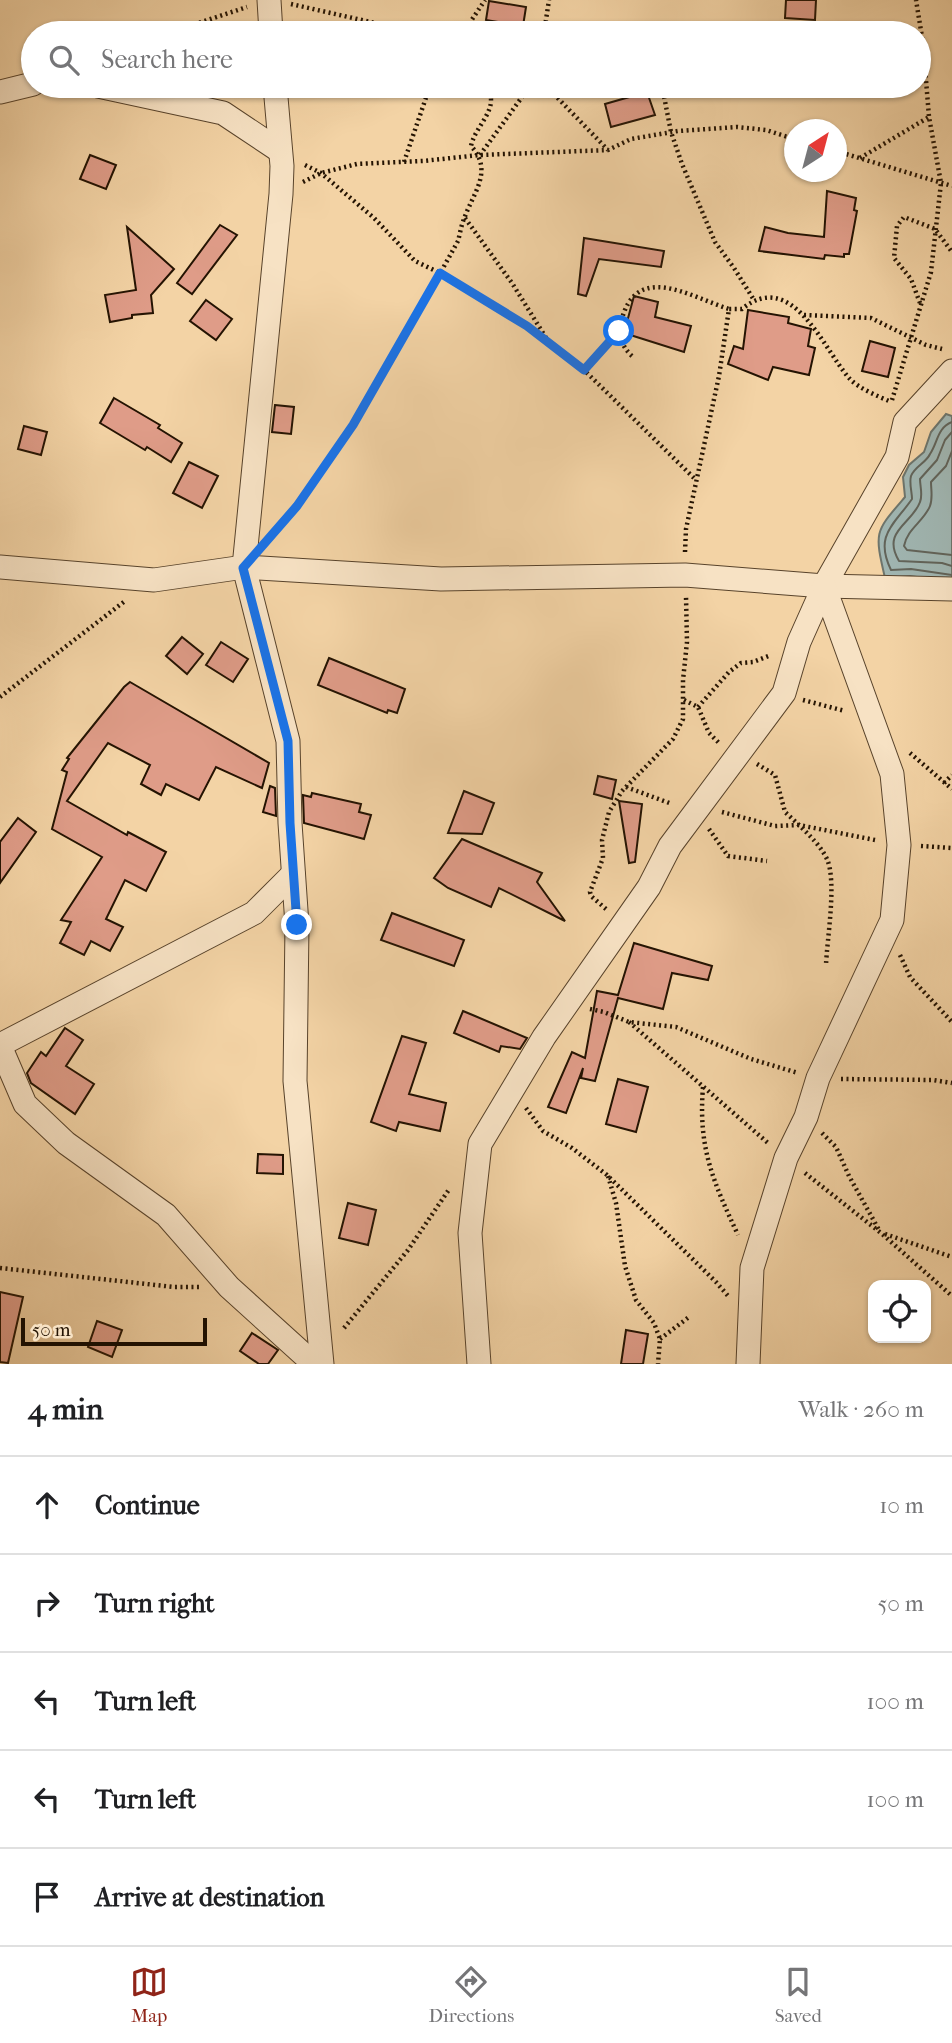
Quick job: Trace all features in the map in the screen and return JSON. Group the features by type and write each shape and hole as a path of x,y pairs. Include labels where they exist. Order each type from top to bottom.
{"street":[{"path":"269,2 270,21"},
{"path":"0,92 21,87"},
{"path":"154,98 223,113 280,151"},
{"path":"276,98 281,194 243,568 288,741 297,925 295,1081 322,1364"},
{"path":"479,1364 470,1233 480,1144 566,1005 649,887 670,846 784,693 799,642 824,586 897,457 905,422 952,371"},
{"path":"0,567 153,580 243,568 441,579 685,575 824,586 952,589"},
{"path":"748,1364 752,1268 786,1158 806,1117 818,1079 892,920 899,845 892,774 824,586"},
{"path":"293,874 254,913 0,1046 25,1104 66,1143 166,1215 229,1287 314,1364"}],"path":[{"path":"471,21 485,0"},
{"path":"546,21 549,0"},
{"path":"916,0 919,21"},
{"path":"207,21 269,2 361,21"},
{"path":"404,162 426,98"},
{"path":"270,537 297,506 353,425 458,241 464,217 476,193 482,167 480,155 471,146 473,138 489,114 492,98"},
{"path":"480,155 521,98"},
{"path":"558,98 608,150"},
{"path":"664,98 671,132 682,164 715,242 754,300"},
{"path":"905,422 891,402 931,272 941,183 927,98"},
{"path":"859,158 929,117"},
{"path":"281,194 321,173 357,164 480,155 608,150 631,139 671,132 737,127 766,130 784,136"},
{"path":"280,151 321,173 374,218 415,261 440,273 527,326 584,370 696,480"},
{"path":"847,154 952,186"},
{"path":"464,217 512,283 550,344"},
{"path":"921,304 911,279 894,258 898,226 904,217 935,229 952,252"},
{"path":"584,370 619,331 625,306 632,296 647,287 661,286 729,309"},
{"path":"803,315 871,318 952,354"},
{"path":"619,331 624,349 632,356"},
{"path":"0,697 153,580"},
{"path":"698,706 729,671 741,663 753,663 799,642"},
{"path":"784,693 817,706 842,710 875,724 952,789"},
{"path":"684,700 698,706 714,740 738,755 768,768 775,775 785,812 818,844 828,862 831,885 825,965"},
{"path":"944,783 952,775"},
{"path":"626,787 695,812 721,812 775,825 799,825 899,845 952,848"},
{"path":"695,812 728,856 767,861"},
{"path":"892,920 901,958 910,977 952,1022"},
{"path":"566,1005 604,1012 629,1022 676,1027 751,1059 818,1079 933,1080 952,1083"},
{"path":"704,1087 702,1126 711,1176 752,1268"},
{"path":"512,1091 543,1131 572,1148 607,1175 716,1282 749,1322"},
{"path":"806,1117 836,1147 859,1197 881,1233 952,1257"},
{"path":"607,1175 615,1203 625,1266 636,1300 654,1323 660,1339 658,1364"},
{"path":"340,1335 345,1325 408,1250 451,1186"},
{"path":"0,1269 174,1287 229,1287"},
{"path":"660,1339 689,1317"}],"water":[{"path":"946,414 952,416 952,582 910,576 885,578 879,550 880,533 905,497 903,477 909,465 924,452 931,432"}],"building":[{"path":"786,0 816,0 815,20 785,18"},
{"path":"489,1 526,7 524,21 486,20"},
{"path":"626,98 649,98 655,115 611,127 605,104"},
{"path":"90,155 116,165 106,189 80,179"},
{"path":"827,191 856,198 854,210 857,211 849,254 844,254 844,257 825,255 824,259 759,251 765,227 824,237"},
{"path":"220,225 237,235 192,294 177,283"},
{"path":"127,227 174,269 151,295 153,313 132,315 132,318 110,322 105,295 136,290"},
{"path":"584,238 664,251 661,267 599,259 586,296 578,294"},
{"path":"634,296 658,302 655,317 691,326 684,352 624,333"},
{"path":"206,300 232,319 216,340 190,321"},
{"path":"748,310 789,317 788,323 811,329 808,346 815,348 809,375 773,367 768,380 728,364 734,346 743,349"},
{"path":"870,341 895,348 888,377 862,371"},
{"path":"114,398 160,425 158,428 182,443 171,462 100,423"},
{"path":"275,405 294,407 291,434 272,432"},
{"path":"24,426 47,432 41,455 18,449"},
{"path":"189,462 218,476 202,508 173,493"},
{"path":"182,637 203,654 187,674 166,656"},
{"path":"221,642 248,659 233,682 206,665"},
{"path":"329,658 405,689 397,713 388,710 387,713 318,685"},
{"path":"130,682 269,763 262,788 216,767 199,800 166,784 161,795 141,784 150,765 108,743 67,801 127,835 128,832 166,852 146,891 125,880 106,919 123,927 110,951 91,941 84,955 60,943 71,922 61,920 102,857 52,829 67,772 62,770 69,759 67,758"},
{"path":"598,776 616,780 612,799 594,794"},
{"path":"270,786 275,788 276,816 263,812"},
{"path":"464,791 494,803 482,834 448,833"},
{"path":"312,793 361,804 359,812 371,815 364,839 304,823 303,795 311,797"},
{"path":"619,801 642,804 635,862 629,863"},
{"path":"18,818 36,832 0,883 0,842"},
{"path":"462,839 542,873 537,882 565,921 499,888 491,907 448,888 434,878"},
{"path":"392,913 464,940 454,966 381,940"},
{"path":"634,943 712,966 708,980 672,973 663,1009 618,998 595,1081 581,1078 583,1068 566,1113 548,1107 572,1052 585,1058 597,991 618,995"},
{"path":"463,1011 527,1038 520,1049 501,1046 499,1052 454,1033"},
{"path":"65,1028 83,1040 66,1066 94,1084 75,1114 31,1083 27,1073 41,1052 46,1056"},
{"path":"402,1036 426,1043 409,1094 446,1103 440,1131 399,1122 396,1131 371,1122"},
{"path":"618,1079 648,1087 636,1132 606,1124"},
{"path":"258,1154 283,1155 283,1174 257,1173"},
{"path":"348,1203 376,1210 368,1245 339,1238"},
{"path":"0,1292 23,1297 8,1363 0,1362"},
{"path":"97,1321 122,1330 112,1357 88,1347"},
{"path":"626,1330 648,1334 643,1364 621,1364"},
{"path":"252,1333 278,1350 268,1364 259,1364 240,1351"}],"route":[{"path":"297,925 288,741 243,568 297,506 353,425 440,273 527,326 584,370 619,331"}]}
